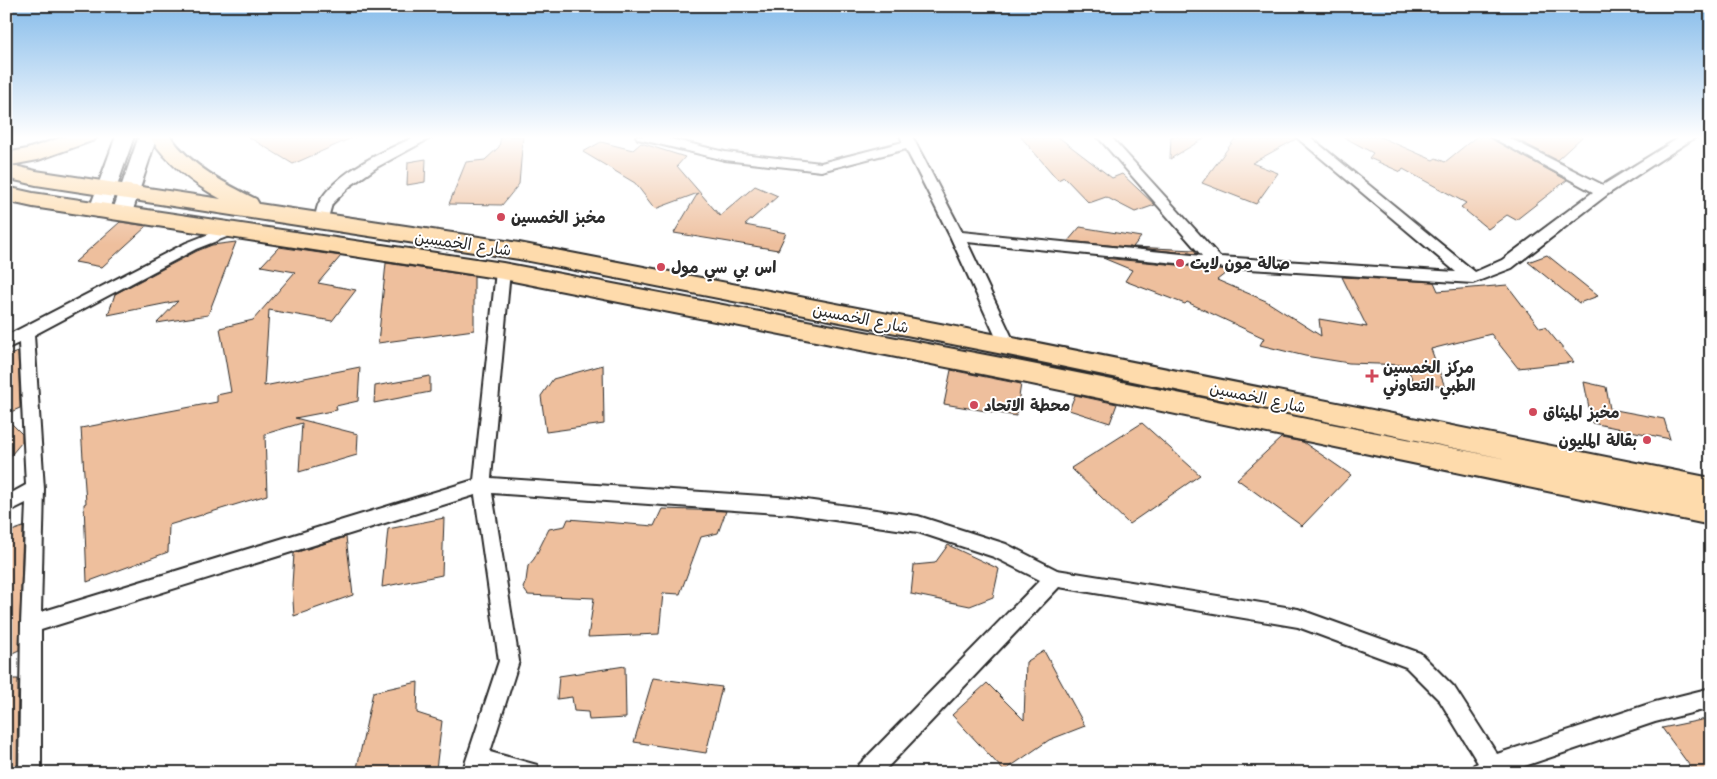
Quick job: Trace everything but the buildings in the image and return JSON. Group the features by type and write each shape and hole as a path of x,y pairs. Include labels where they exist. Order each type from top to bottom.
{"main road":[{"name":"شارع الخمسين","path":"12,172 114,201 232,230 503,271 912,339 1008,346 1711,490"},
{"path":"192,172 269,215"},
{"name":"شارع الخمسين","path":"6,194 114,201 269,215 519,251 912,339 1711,513"}],"street":[{"path":"114,201 119,172"},
{"path":"114,201 129,172"},
{"path":"321,222 326,203 346,182 361,172"},
{"path":"925,172 1008,346"},
{"path":"1136,172 1216,262"},
{"path":"1345,172 1472,278"},
{"path":"1567,172 1603,191"},
{"path":"957,236 1216,262 1472,278 1507,264 1603,191 1633,172"},
{"path":"6,343 191,246 232,230"},
{"path":"503,271 482,485 509,661 475,766 529,773"},
{"path":"26,332 35,489 31,624 30,773"},
{"path":"31,624 482,485 792,506 918,524 999,550 1055,578 1298,618 1413,660 1447,694 1487,770 1655,712 1711,698"},
{"path":"6,505 35,489"},
{"path":"868,773 1055,578"}],"place":[{"name":"مخبز الخمسين","path":"501,217"},
{"name":"صالة مون لايت","path":"1180,263"},
{"name":"اس بي سي مول","path":"661,267"},
{"name":"مركز الخمسين الطبي التعاوني","path":"1372,376"},
{"name":"محطة الاتحاد","path":"974,405"},
{"name":"مخبز الميثاق","path":"1533,412"},
{"name":"بقالة المليون","path":"1647,440"}]}
